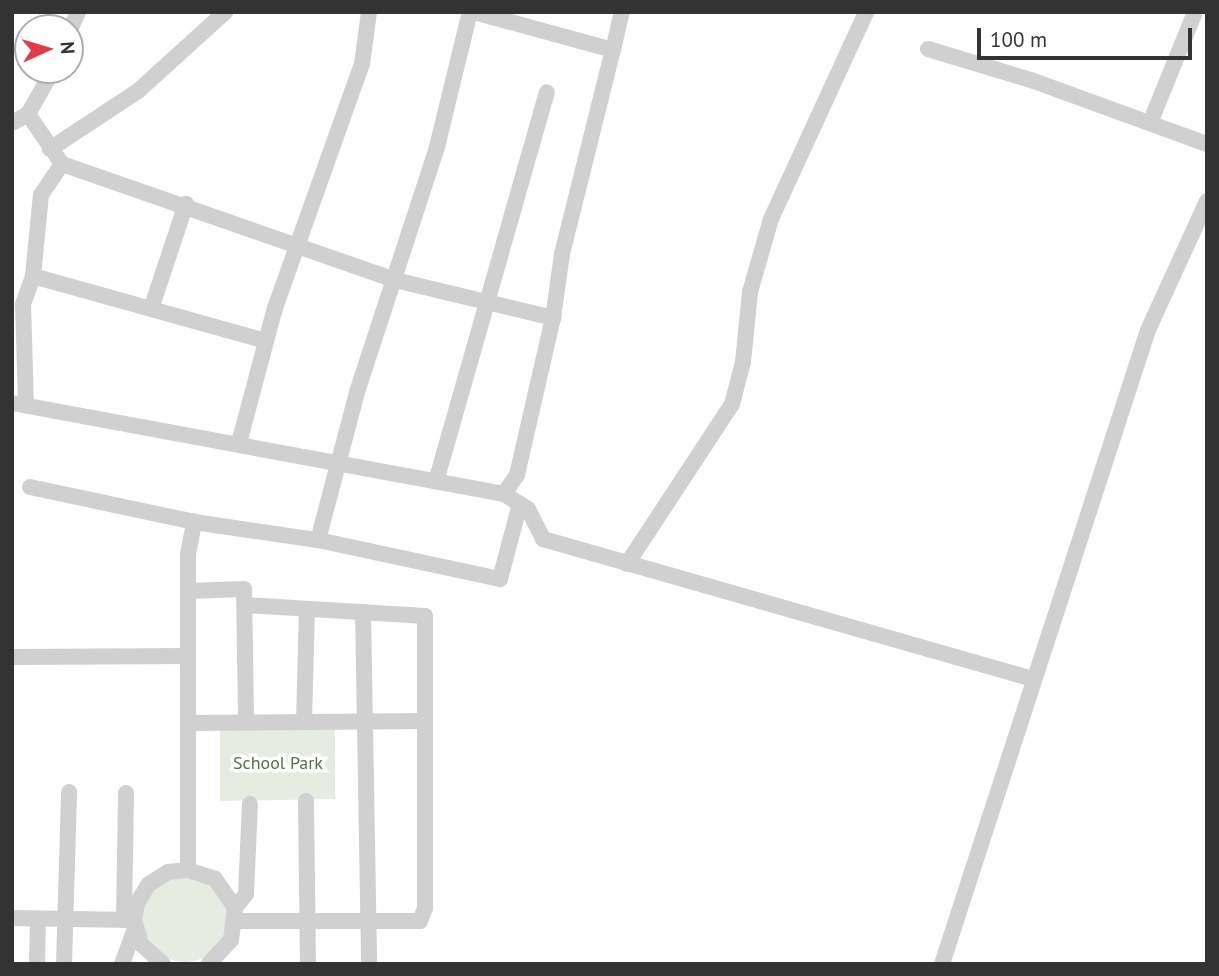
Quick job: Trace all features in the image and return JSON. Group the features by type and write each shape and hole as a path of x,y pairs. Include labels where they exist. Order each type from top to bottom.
{"street":[{"path":"50,149 138,91 225,12"},
{"path":"239,443 266,341 297,247 351,101 362,64 369,12"},
{"path":"318,540 358,389 437,147 472,12 613,50"},
{"path":"504,494 517,475 553,318 562,254 622,12"},
{"path":"627,564 732,404 743,362 750,292 771,219 866,12"},
{"path":"1150,122 1195,12"},
{"path":"928,49 1150,122 1207,144"},
{"path":"12,123 28,114 45,84"},
{"path":"437,478 547,92"},
{"path":"28,114 62,163 186,204 297,247 395,280 553,318"},
{"path":"62,163 41,195 33,276 17,303 19,404 437,478 504,494 528,509 543,539 1033,679"},
{"path":"942,964 1148,330 1172,270 1207,201"},
{"path":"151,309 186,204"},
{"path":"33,276 266,341"},
{"path":"30,486 194,522 318,540 500,579 520,504"},
{"path":"188,870 188,591 194,522"},
{"path":"188,591 244,589 246,722"},
{"path":"235,915 307,921 420,921 425,908 425,616 245,605"},
{"path":"304,722 307,609"},
{"path":"363,612 369,964"},
{"path":"12,657 188,656"},
{"path":"188,723 425,721"},
{"path":"64,964 69,792"},
{"path":"126,793 131,923 141,944 163,964"},
{"path":"306,802 307,964"},
{"path":"221,961 231,940 235,915 246,894 250,804"},
{"path":"121,964 137,903 149,884 168,872 188,870 215,879 235,915"},
{"path":"12,918 131,923"},
{"path":"37,919 37,964"}],"green space":[{"name":"School Park","path":"220,725 335,727 335,799 220,801"},
{"path":"185,876 201,880 215,889 224,903 228,919 224,935 215,949 201,958 185,962 169,958 155,949 146,935 142,919 146,903 155,889 169,880"}]}
